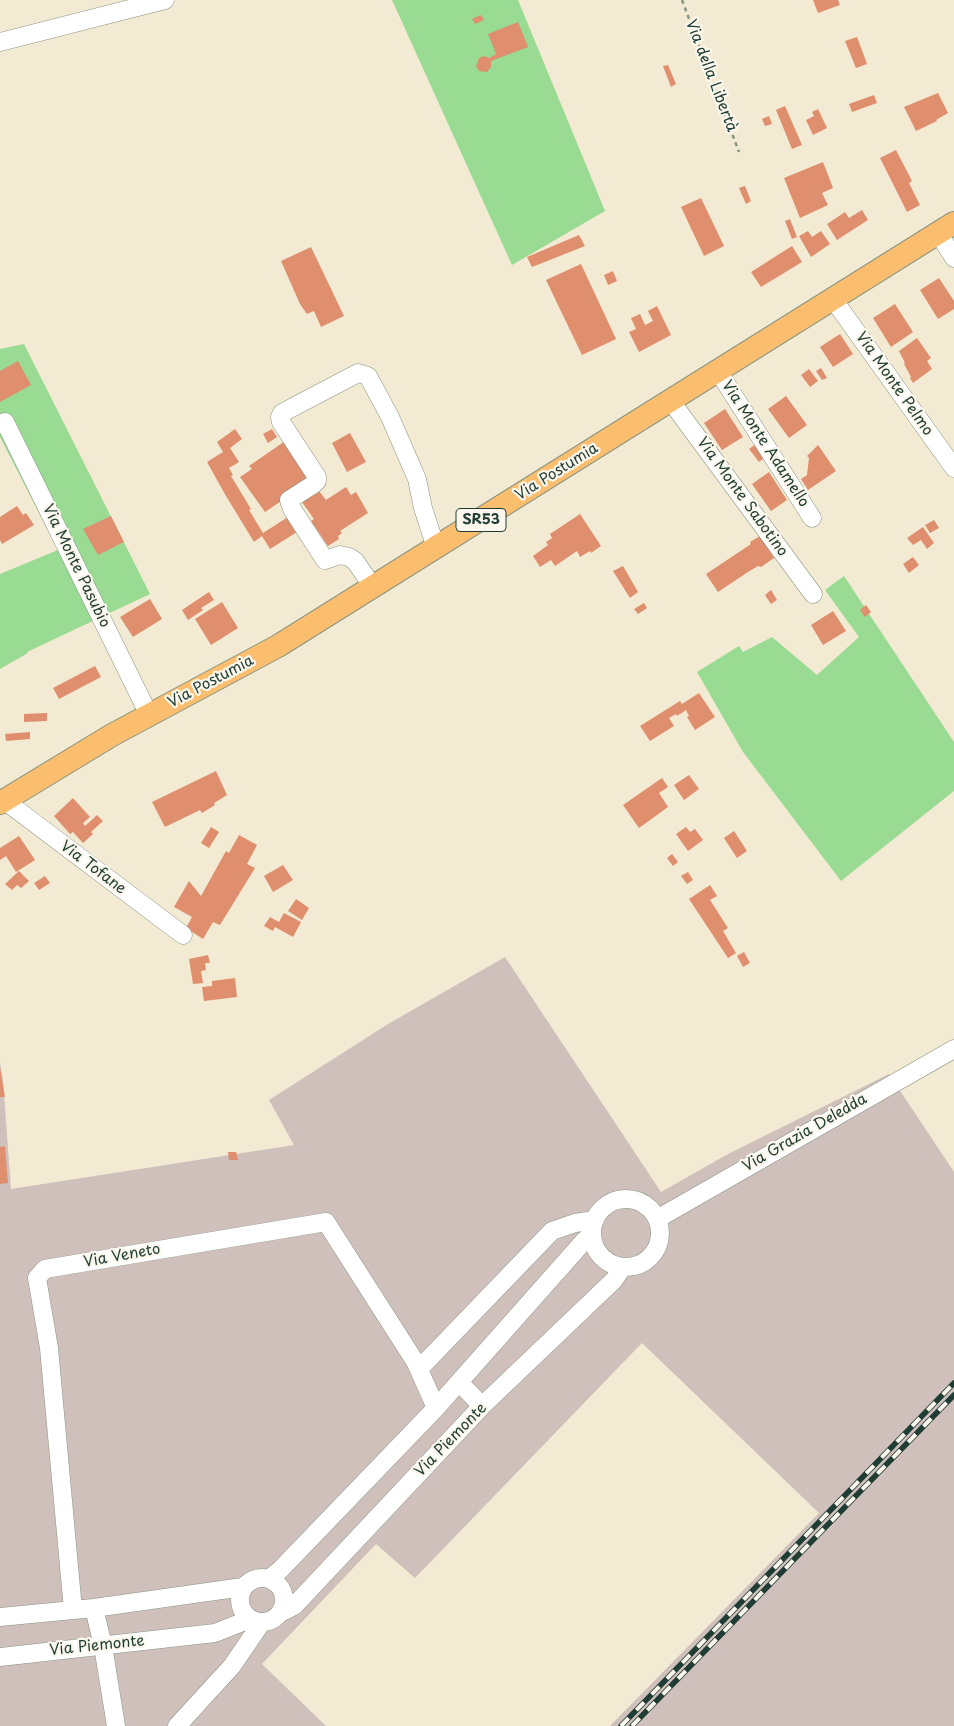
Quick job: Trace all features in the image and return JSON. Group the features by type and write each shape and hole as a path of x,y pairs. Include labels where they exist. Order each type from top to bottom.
{"main road":[{"name":"Via Postumia","path":"2,802 112,735 278,646 946,228"}],"street":[{"path":"0,42 165,0"},
{"path":"946,228 954,258"},
{"name":"Via Monte Pelmo","path":"833,299 954,468"},
{"name":"Via Monte Adamello","path":"718,371 812,518"},
{"path":"373,587 355,561 349,557 340,555 325,560 292,509 290,500 314,484 317,477 281,422 280,417 282,413 358,373 368,376 390,417 417,479 423,508 436,548"},
{"name":"Via Monte Sabotino","path":"670,400 813,594"},
{"name":"Via Monte Pasubio","path":"0,424 5,422 149,715"},
{"name":"Via Tofane","path":"2,802 183,935"},
{"name":"Via Grazia Deledda","path":"657,1218 954,1049"},
{"path":"270,1578 280,1570 460,1383 584,1240 601,1210 610,1203 620,1199 631,1199 642,1203 651,1209 657,1218 660,1228 660,1239 651,1257 633,1267 623,1267 609,1262 598,1252 593,1243 593,1227"},
{"name":"Via Veneto","path":"73,1610 49,1348 37,1278 45,1269 326,1222 419,1369 436,1408"},
{"path":"419,1369 552,1231 575,1223 593,1227"},
{"name":"Via Piemonte","path":"0,1657 215,1633 256,1620 276,1618 280,1613 294,1606 482,1406 614,1280 623,1267"},
{"path":"460,1383 482,1406"},
{"path":"177,1726 232,1666 256,1620 241,1608 240,1601 243,1587 255,1578 270,1578 281,1587 284,1593 284,1607 280,1613"},
{"path":"0,1617 94,1608 243,1587"},
{"path":"94,1608 103,1646 116,1726"}],"path":[{"name":"Via della Libertà","path":"682,0 739,152"}],"shaded area":[{"path":"505,957 661,1192 728,1154 889,1074 954,1172 954,1726 610,1726 819,1513 642,1343 415,1578 376,1544 262,1664 326,1726 0,1726 0,1062 11,1189 294,1145 269,1100 388,1024"}],"green space":[{"path":"392,0 518,0 605,211 512,265"},
{"path":"24,344 150,594 27,652 0,669 0,574 58,550 0,437 0,349"},
{"path":"844,576 954,742 954,791 841,881 743,752 697,672 739,646 743,652 772,637 817,675 859,637 825,590"}],"building":[{"path":"813,0 838,0 840,5 818,13"},
{"path":"481,15 484,20 475,24 472,19"},
{"path":"518,22 528,47 491,61 491,67 487,72 479,71 476,66 479,58 484,56 489,58 496,54 488,34"},
{"path":"857,37 867,64 856,68 845,41"},
{"path":"668,65 676,84 671,87 663,66"},
{"path":"938,93 948,113 937,121 916,131 904,107"},
{"path":"874,95 877,103 852,112 849,104"},
{"path":"785,106 802,145 792,149 776,110"},
{"path":"818,109 827,128 813,135 806,120 814,116 812,112"},
{"path":"769,116 772,124 765,126 762,119"},
{"path":"896,150 912,181 909,183 920,205 907,212 880,158"},
{"path":"823,162 833,188 822,193 828,205 800,218 784,178"},
{"path":"745,186 751,201 746,204 739,188"},
{"path":"701,198 724,246 704,256 681,207"},
{"path":"862,210 868,220 837,240 827,224 845,212 849,218"},
{"path":"790,219 797,237 792,239 785,221"},
{"path":"808,231 812,237 821,231 830,244 811,257 799,236"},
{"path":"579,235 585,246 532,267 527,257"},
{"path":"792,246 802,262 761,287 751,272"},
{"path":"311,247 344,316 321,327 314,311 307,314 300,304 281,261"},
{"path":"581,264 616,339 582,355 546,280"},
{"path":"613,271 617,281 608,285 604,275"},
{"path":"939,278 954,301 954,309 938,319 920,290"},
{"path":"895,304 913,332 891,347 873,318"},
{"path":"657,306 671,335 639,352 629,332 636,329 631,318 640,314 645,325 653,321 648,311"},
{"path":"840,334 853,354 833,367 820,347"},
{"path":"917,338 931,358 927,361 932,369 913,383 899,351"},
{"path":"18,361 31,385 0,402 0,371"},
{"path":"821,368 827,378 822,380 816,371"},
{"path":"809,369 818,381 810,387 801,375"},
{"path":"786,396 807,425 789,438 768,409"},
{"path":"725,409 743,437 722,450 704,423"},
{"path":"235,429 242,439 230,448 239,462 229,468 233,475 231,476 251,509 249,510 263,533 288,517 297,532 270,549 262,536 254,542 207,462 223,452 217,442"},
{"path":"272,429 277,437 268,443 263,434"},
{"path":"350,433 366,462 347,472 332,443"},
{"path":"288,439 314,479 265,512 240,477 252,469 249,466"},
{"path":"760,441 769,454 759,462 749,449"},
{"path":"818,445 836,471 808,490 801,479 807,475 809,458 807,456"},
{"path":"769,472 787,500 771,511 752,484"},
{"path":"346,487 351,495 356,492 368,513 340,531 342,533 338,536 339,539 328,546 311,521 314,519 302,502 319,491 326,500"},
{"path":"17,506 23,515 26,513 34,525 2,544 0,540 0,517"},
{"path":"580,514 601,546 591,553 590,551 580,557 577,551 555,566 551,560 540,567 533,556 548,545 546,542 552,538 550,534"},
{"path":"111,516 124,542 98,555 83,529"},
{"path":"934,520 939,528 930,533 925,525"},
{"path":"923,527 934,543 927,549 921,540 913,545 907,538"},
{"path":"760,536 774,558 761,567 758,566 748,572 718,592 706,574"},
{"path":"913,557 919,565 909,573 903,564"},
{"path":"623,566 638,592 630,598 613,571"},
{"path":"771,590 777,600 771,604 765,595"},
{"path":"209,592 214,600 201,608 203,610 188,620 182,610"},
{"path":"150,599 162,619 133,637 120,617"},
{"path":"222,602 238,628 211,645 195,619"},
{"path":"644,603 647,608 638,614 634,609"},
{"path":"866,605 871,612 865,617 860,610"},
{"path":"833,611 846,631 823,645 811,625"},
{"path":"95,666 101,677 59,699 53,688"},
{"path":"699,693 715,717 695,730 687,717 689,716 686,710 677,716 676,714 669,718 674,726 650,741 640,726 680,701 682,704"},
{"path":"47,713 47,721 24,722 24,714"},
{"path":"30,732 30,739 6,741 5,734"},
{"path":"216,771 227,795 202,813 200,810 165,827 152,802"},
{"path":"689,775 699,789 684,800 674,785"},
{"path":"662,778 668,787 659,793 668,807 639,828 623,805"},
{"path":"73,798 90,817 83,823 85,826 97,815 103,821 83,843 73,832 70,834 54,816"},
{"path":"211,827 219,832 209,848 201,843"},
{"path":"686,827 690,832 695,829 703,840 688,851 676,834"},
{"path":"734,831 747,851 737,858 724,838"},
{"path":"239,835 257,845 247,864 255,868 220,925 213,922 203,939 186,928 192,917 174,907 189,881 201,896 226,851 229,853"},
{"path":"19,836 35,860 16,872 6,856 0,860 0,848"},
{"path":"672,854 678,862 673,866 667,858"},
{"path":"283,865 293,880 273,892 264,876"},
{"path":"19,871 29,881 21,888 17,885 12,890 5,884"},
{"path":"688,872 693,880 687,884 681,876"},
{"path":"45,876 50,883 39,890 34,883"},
{"path":"710,885 717,896 710,900 728,928 723,931 736,953 728,958 689,899"},
{"path":"296,899 309,908 302,920 288,911"},
{"path":"284,913 301,922 293,937 275,927 273,931 264,926 270,917 279,922"},
{"path":"744,952 750,963 743,967 737,956"},
{"path":"208,955 210,963 205,963 206,970 201,971 203,983 193,984 189,959"},
{"path":"235,978 237,997 204,1001 202,987 212,986 212,981"},
{"path":"0,1068 5,1097 0,1097"},
{"path":"5,1146 8,1183 0,1184 0,1147"},
{"path":"228,1152 236,1152 238,1160 229,1160"}],"railway":[{"path":"621,1726 954,1383"},
{"path":"632,1726 954,1395"}]}
